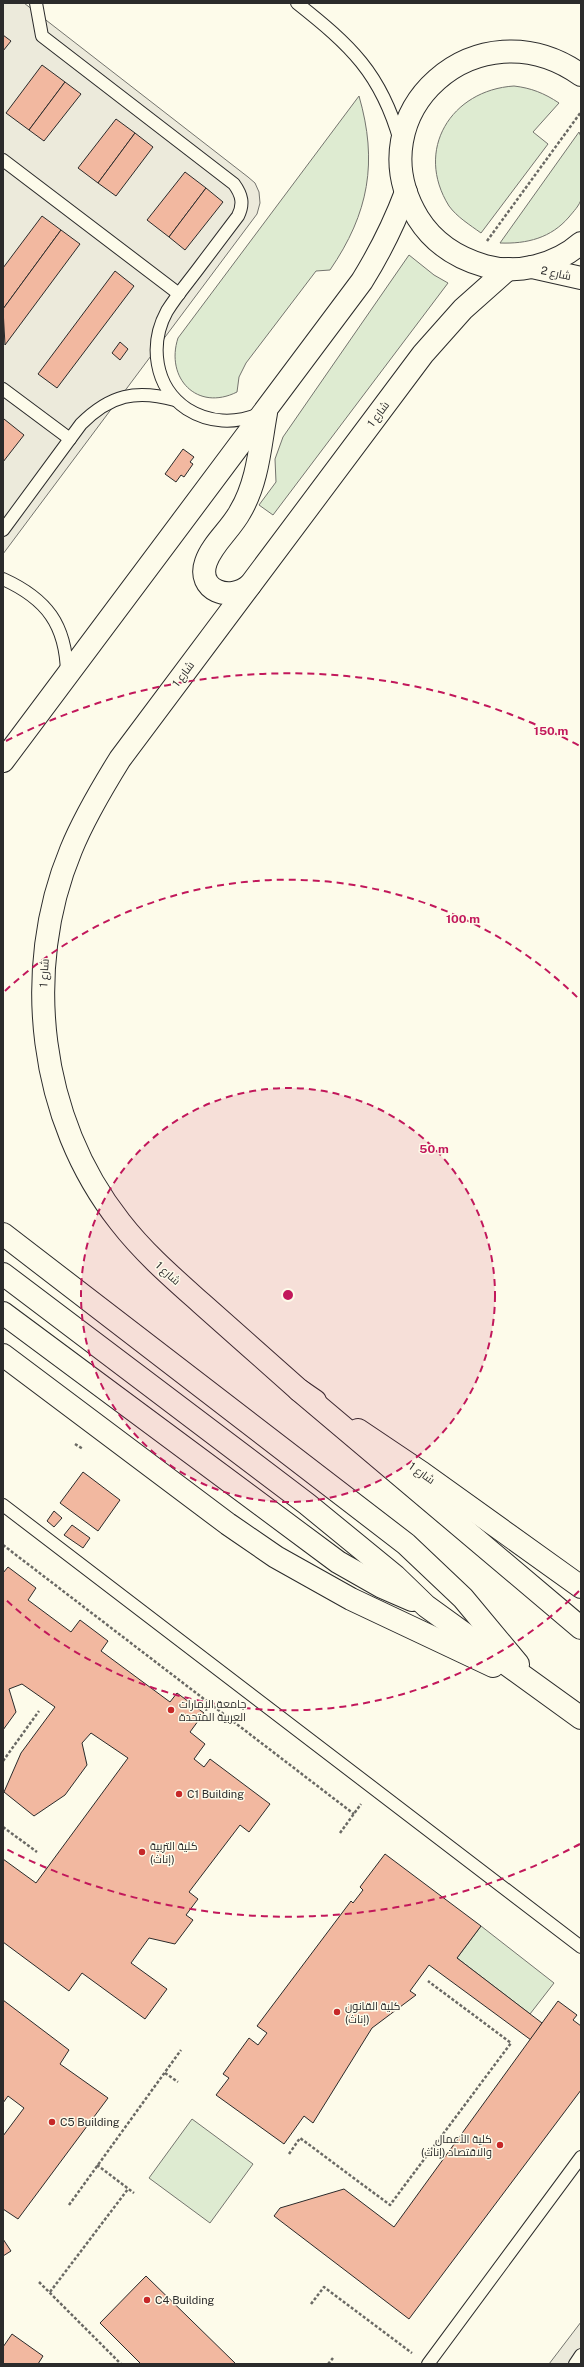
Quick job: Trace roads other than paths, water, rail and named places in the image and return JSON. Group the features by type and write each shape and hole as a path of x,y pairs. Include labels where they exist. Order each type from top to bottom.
{"main road":[{"path":"581,75 561,62 530,52 490,52 472,58 438,78 424,93 414,109 406,127 402,146 401,169 406,192 424,227 437,241 471,262 508,269 531,267 553,261 581,243"},
{"path":"3,761 68,677 217,474 266,412 362,281 388,235 406,192"},
{"name":"شارع 2","path":"531,267 581,278"},
{"name":"شارع 1","path":"508,269 464,309 423,354 120,758 92,804 70,852 55,902 45,954 43,994 46,1035 52,1075 63,1114 78,1152 96,1188 119,1221 150,1258 299,1390 422,1473 581,1587"},
{"path":"250,585 235,594 218,593 207,581 204,572 210,554 241,511 254,480 266,412"},
{"path":"3,755 21,738"},
{"path":"3,768 21,738"},
{"path":"3,1234 406,1544 463,1598 506,1648 529,1680"},
{"path":"3,1274 307,1504 395,1576 426,1606 581,1718"},
{"path":"3,1313 338,1562 382,1587 426,1606"},
{"path":"3,1355 228,1524 276,1557 351,1599 410,1629 500,1670 529,1680"},
{"path":"299,1390 581,1628"}],"lane":[{"path":"36,3 38,25 42,36 234,184 241,194 242,205 238,216 167,312 157,341 156,357 159,372 175,400"},
{"path":"297,3 334,32 365,65 388,103 402,146"},
{"path":"3,160 179,294"},
{"path":"3,389 70,439"},
{"path":"3,530 70,439 96,410 114,400 134,394 155,394 175,400 206,418 226,422 247,420 266,412"},
{"path":"3,580 22,588 43,604 58,626 67,651 68,677"},
{"path":"3,1505 581,1947"},
{"path":"428,2364 581,2157"},
{"path":"575,2364 581,2355"}],"place":[{"name":"جامعة الإمارات العربية المتحدة","path":"171,1710"},
{"name":"C1 Building","path":"179,1794"},
{"name":"كلية التربية (إناث)","path":"142,1852"},
{"name":"كلية القانون (إناث)","path":"337,2012"},
{"name":"C5 Building","path":"52,2122"},
{"name":"كلية الأعمال والاقتصاد (إناث)","path":"500,2145"},
{"name":"C4 Building","path":"147,2300"}]}
